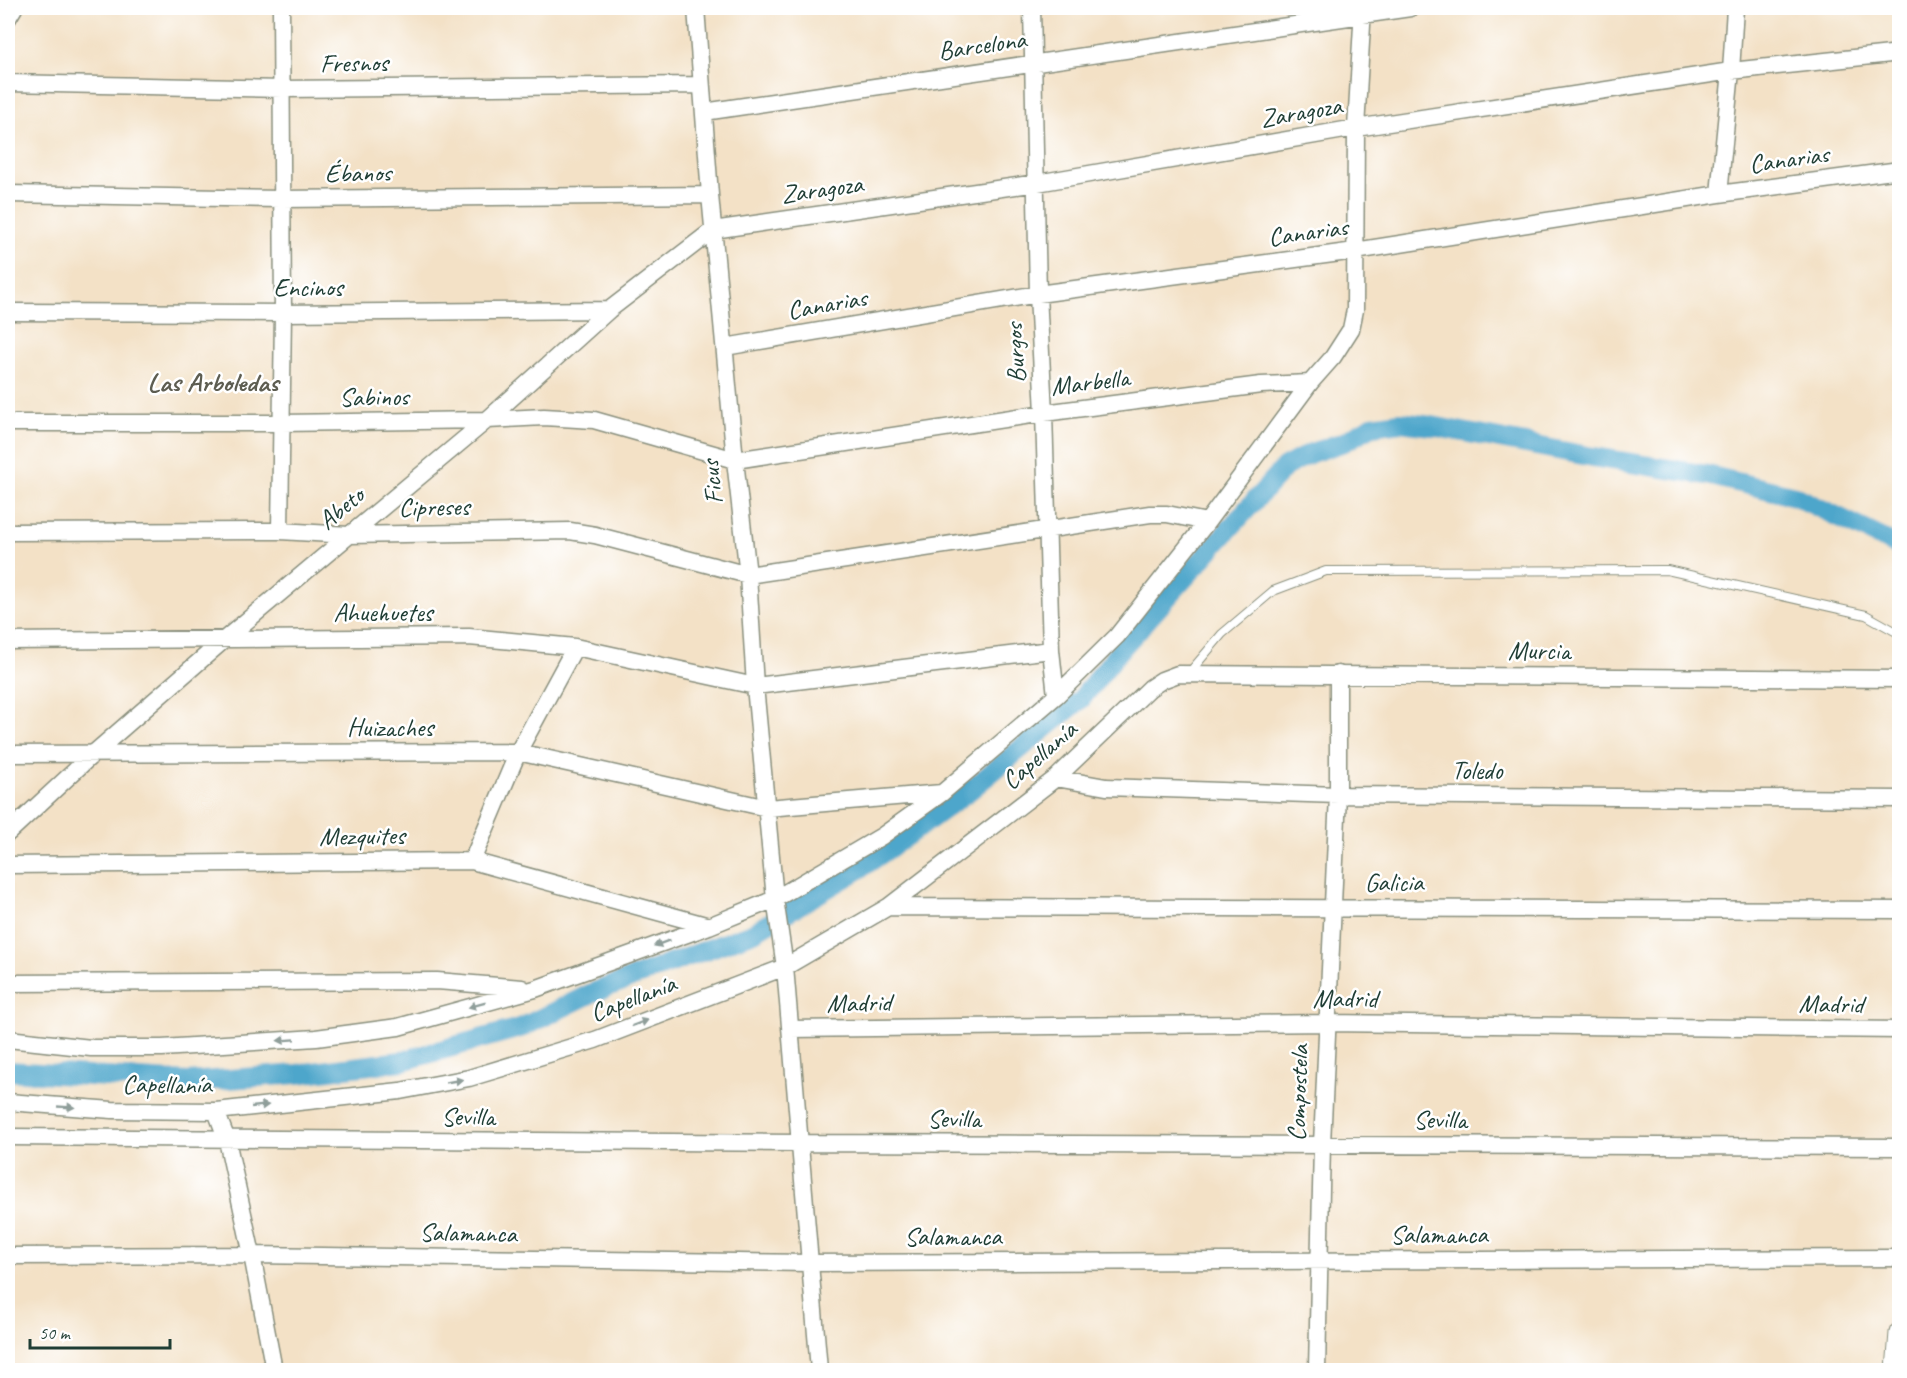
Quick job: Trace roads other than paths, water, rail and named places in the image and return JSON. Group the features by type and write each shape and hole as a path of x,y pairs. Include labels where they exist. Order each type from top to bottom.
{"street":[{"path":"8,18 14,8"},
{"path":"280,531 283,313 281,8"},
{"name":"Ficus","path":"696,8 713,231 748,575 766,808 784,958 819,1371"},
{"name":"Burgos","path":"1032,8 1038,294 1051,650 1056,696"},
{"name":"Barcelona","path":"704,112 1362,11 1410,8"},
{"path":"1719,194 1735,8"},
{"path":"1355,251 1356,128 1362,11"},
{"name":"Zaragoza","path":"713,231 1037,183 1356,128 1731,71 1899,53"},
{"name":"Fresnos","path":"8,83 282,89 701,86"},
{"name":"Canarias","path":"725,347 1038,294 1355,251 1719,194 1899,170"},
{"name":"Ébanos","path":"8,194 281,199 710,195"},
{"name":"Abeto","path":"8,833 93,754 225,639 487,420 609,310 713,231"},
{"name":"Capellanía","path":"8,1039 91,1048 162,1048 316,1038 398,1026 535,989 709,926 776,905 882,836 942,793 1056,696 1117,636 1207,522 1310,383 1333,357 1351,329 1355,310 1355,251"},
{"name":"Encinos","path":"8,312 283,313 609,310"},
{"name":"Marbella","path":"735,460 1044,413 1261,385 1310,383"},
{"name":"Sabinos","path":"8,423 282,423 544,417 594,420 735,460"},
{"path":"748,575 1150,514 1167,514 1207,522"},
{"name":"Cipreses","path":"8,532 280,531 349,535 570,531 595,535 748,575"},
{"name":"Ahuehuetes","path":"8,641 469,637 575,647 755,686 1051,650"},
{"path":"472,861 518,752 575,647"},
{"name":"Capellanía","path":"8,1102 22,1105 112,1110 216,1111 400,1091 469,1078 595,1040 784,958 888,907 1056,778 1150,688 1162,680 1183,674"},
{"name":"Murcia","path":"1183,674 1899,679"},
{"name":"Compostela","path":"1317,1371 1322,1144 1335,907 1338,674"},
{"name":"Huizaches","path":"8,754 518,752 766,808 942,793"},
{"name":"Toledo","path":"1056,778 1106,787 1338,795 1899,799"},
{"name":"Mezquites","path":"8,865 472,861 709,926"},
{"name":"Galicia","path":"888,907 1899,910"},
{"name":"Capellanía","path":"8,983 437,981 535,989"},
{"name":"Madrid","path":"790,1029 1327,1023 1899,1030"},
{"path":"216,1111 227,1140 274,1371"},
{"name":"Sevilla","path":"8,1137 227,1140 1899,1147"},
{"name":"Salamanca","path":"8,1256 252,1255 810,1263 1899,1258"},
{"path":"1897,1371 1899,1333"}],"lane":[{"path":"1183,674 1222,634 1273,591 1326,571 1667,570 1866,615 1899,633"}],"waterway":[{"path":"8,1071 188,1082 297,1074 402,1061 523,1027 594,992 754,932 855,872 969,791 1081,699 1120,650 1285,467 1311,453 1344,442 1372,426 1400,422 1432,426 1593,457 1707,475 1795,496 1900,547"}],"district":[{"name":"Las Arboledas","path":"213,382"}]}
